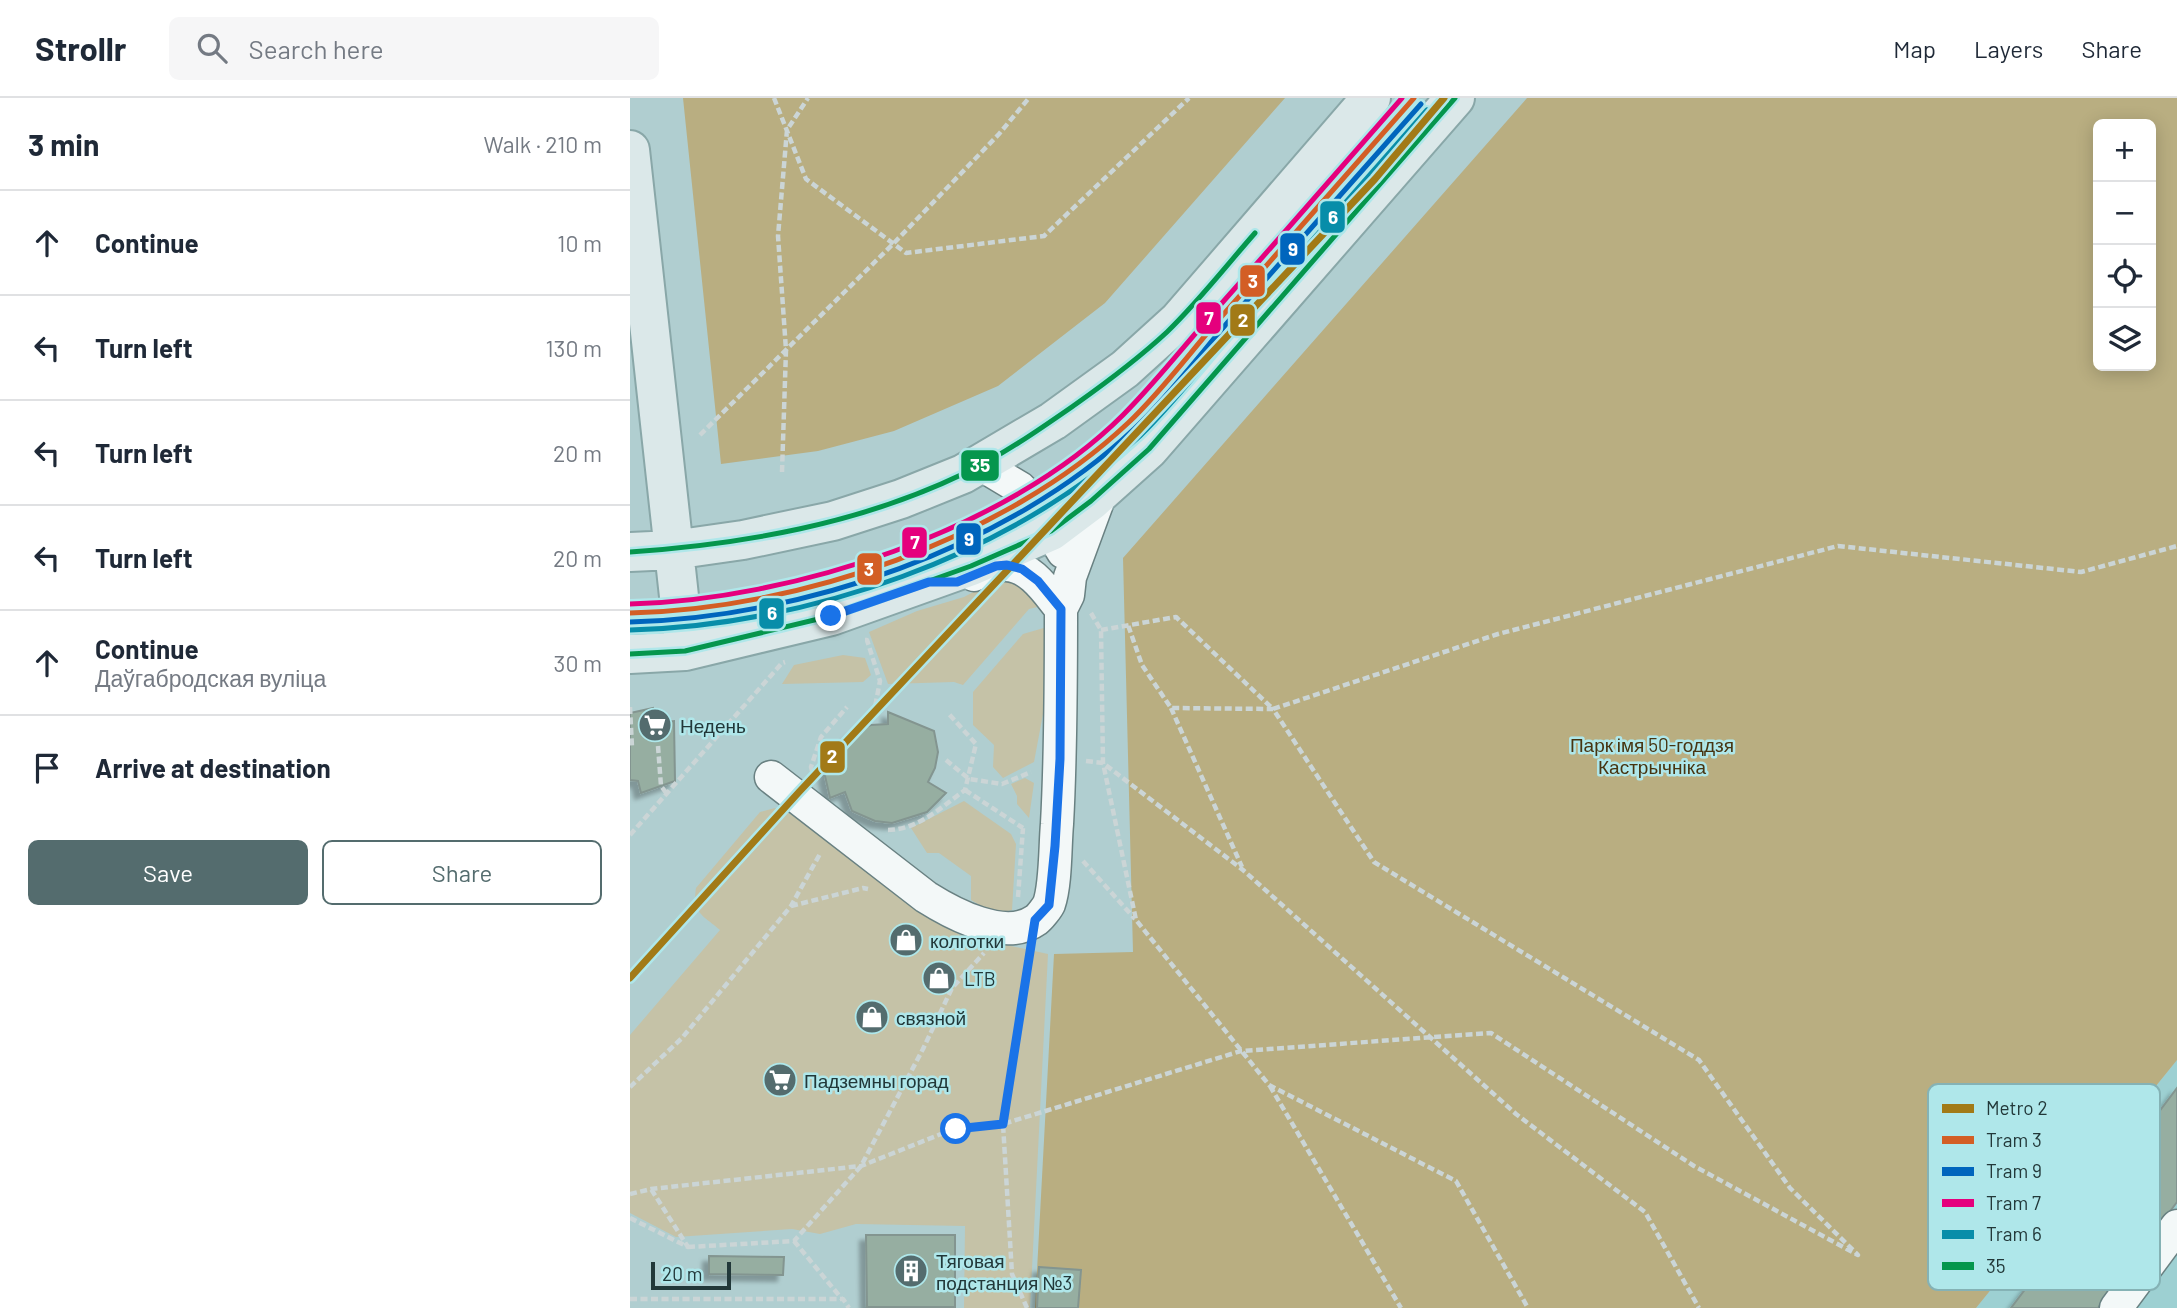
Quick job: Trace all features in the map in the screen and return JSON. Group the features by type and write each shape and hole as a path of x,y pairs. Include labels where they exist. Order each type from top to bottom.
{"main road":[{"path":"630,552 673,550 743,540 833,521 901,499 963,474 1053,421 1114,377 1179,320 1371,98"},
{"path":"630,654 685,651 831,616 971,566 1051,531 1149,449 1455,98"},
{"path":"630,150 685,651"}],"lane":[{"path":"980,464 1020,488 1030,498 1062,549 1070,577"},
{"path":"771,777 926,897 952,913 985,925 1026,924 1049,905 1075,609 1068,595 1070,577 1102,490"},
{"path":"929,582 957,582 996,566 1007,565 1022,569 1075,609"},
{"path":"2160,1249 2177,1226"},
{"path":"2116,1308 2129,1290"}],"path":[{"path":"774,98 806,179 906,253 1044,236 1189,98"},
{"path":"782,472 786,350 778,236 787,130 808,98"},
{"path":"700,435 893,244 999,134 1029,98"},
{"path":"1171,708 1273,709 1498,634 1838,546 2081,572 2177,546"},
{"path":"630,1194 651,1189 861,1166 956,1129 1003,1124 1241,1051 1491,1033 1694,1166 1858,1255 1790,1188 1699,1060 1374,862 1273,709 1176,617 1101,630 1075,609"},
{"path":"1128,625 1142,665 1171,708 1243,870"},
{"path":"1101,630 1103,763 1136,920 1269,1085 1401,1308"},
{"path":"854,644 867,640 880,681 875,707"},
{"path":"630,835 782,663 794,660"},
{"path":"630,707 632,747"},
{"path":"814,776 811,767 821,737 847,707"},
{"path":"876,830 898,830 931,815 965,790 976,744 948,713"},
{"path":"658,746 660,786 667,794"},
{"path":"946,760 969,779 1002,784 1060,759 1103,763 1243,870 1516,1114 1646,1212 1699,1308"},
{"path":"630,1087 682,1038 791,906 836,826"},
{"path":"1023,828 1026,924 1003,1124 1012,1274 1027,1308"},
{"path":"791,906 863,888 875,890"},
{"path":"630,1218 688,1247 794,1241 861,1166 952,988 980,957 1026,924"},
{"path":"1269,1085 1456,1181 1528,1308"},
{"path":"651,1189 688,1247"},
{"path":"794,1241 849,1308"},
{"path":"630,1299 843,1299"}],"shaded area":[{"path":"1009,579 1050,604 1029,609 963,685 954,682 888,684 869,632 917,611 964,597 994,581"},
{"path":"1054,625 1055,650 1034,762 1003,778 993,767 994,745 973,725 973,692 1023,634"},
{"path":"843,655 865,658 871,675 863,682 782,684 794,665"},
{"path":"1025,778 1034,783 1029,818 1017,804 1017,796 1011,784"},
{"path":"964,801 1011,834 1016,844 1012,910 995,914 971,900 971,876 939,853 927,853 911,828"},
{"path":"775,808 788,812 960,935 1048,954 1030,1308 964,1308 965,1226 856,1224 820,1234 792,1229 676,1237 630,1213 630,1035 720,930 697,909 696,888 760,812"},
{"path":"2177,1060 2177,1308 1976,1308 1991,1290 2160,1290 2160,1084 2158,1084"}],"green space":[{"path":"683,98 1285,98 1105,303 998,386 894,431 818,451 721,464"},
{"name":"Парк імя 50-годдзя Кастрычніка","path":"1527,98 2177,98 2177,1060 2158,1084 1928,1084 1928,1290 1991,1290 1976,1308 1035,1308 1054,954 1133,952 1123,558"}],"building":[{"path":"653,708 655,723 674,721 675,781 641,793 638,781 630,780 630,713"},
{"path":"888,712 934,731 938,752 935,768 928,782 946,793 927,812 892,823 875,821 852,811 845,792 830,798 825,776 832,753 854,731 871,725 888,724"},
{"path":"2177,1088 2177,1202 2160,1225 2160,1111"},
{"name":"Тяговая подстанция №3","path":"866,1235 955,1235 955,1307 867,1307"},
{"path":"709,1256 784,1257 783,1275 709,1274"},
{"path":"1039,1267 1081,1270 1078,1308 1037,1308"},
{"path":"2025,1290 2111,1290 2098,1308 2011,1308"}],"metro line":[{"name":"2","path":"630,978 799,792 1375,179 1444,98"}],"tram line":[{"name":"7","path":"630,604 693,599 759,589 826,573 893,551 958,525 1020,493 1075,456 1135,403 1402,98"},
{"name":"3","path":"630,613 695,608 762,598 829,582 896,560 960,533 1022,501 1078,465 1153,398 1414,98"},
{"name":"9","path":"630,622 696,617 764,607 832,591 899,569 965,541 1026,509 1083,471 1146,417 1421,104"},
{"name":"6","path":"630,630 697,625 765,615 834,598 902,576 968,549 1031,516 1088,479 1152,424 1427,110"}],"transit line":[{"name":"35","path":"630,654 685,651 831,616 971,566 1051,531 1091,501 1149,449 1455,98"},
{"name":"35","path":"630,552 758,537 842,519 924,491 978,467 1062,413 1145,351 1190,308 1255,233"}],"place":[{"name":"Недень","path":"655,725"},
{"name":"колготки","path":"906,940"},
{"name":"LTB","path":"939,978"},
{"name":"связной","path":"872,1017"},
{"name":"Падземны горад","path":"780,1080"},
{"name":"Тяговая подстанция №3","path":"911,1271"}],"route":[{"path":"831,616 929,582 957,582 996,566 1007,565 1022,569 1038,581 1061,609 1060,759 1049,905 1035,920 1003,1124 956,1129"}]}
